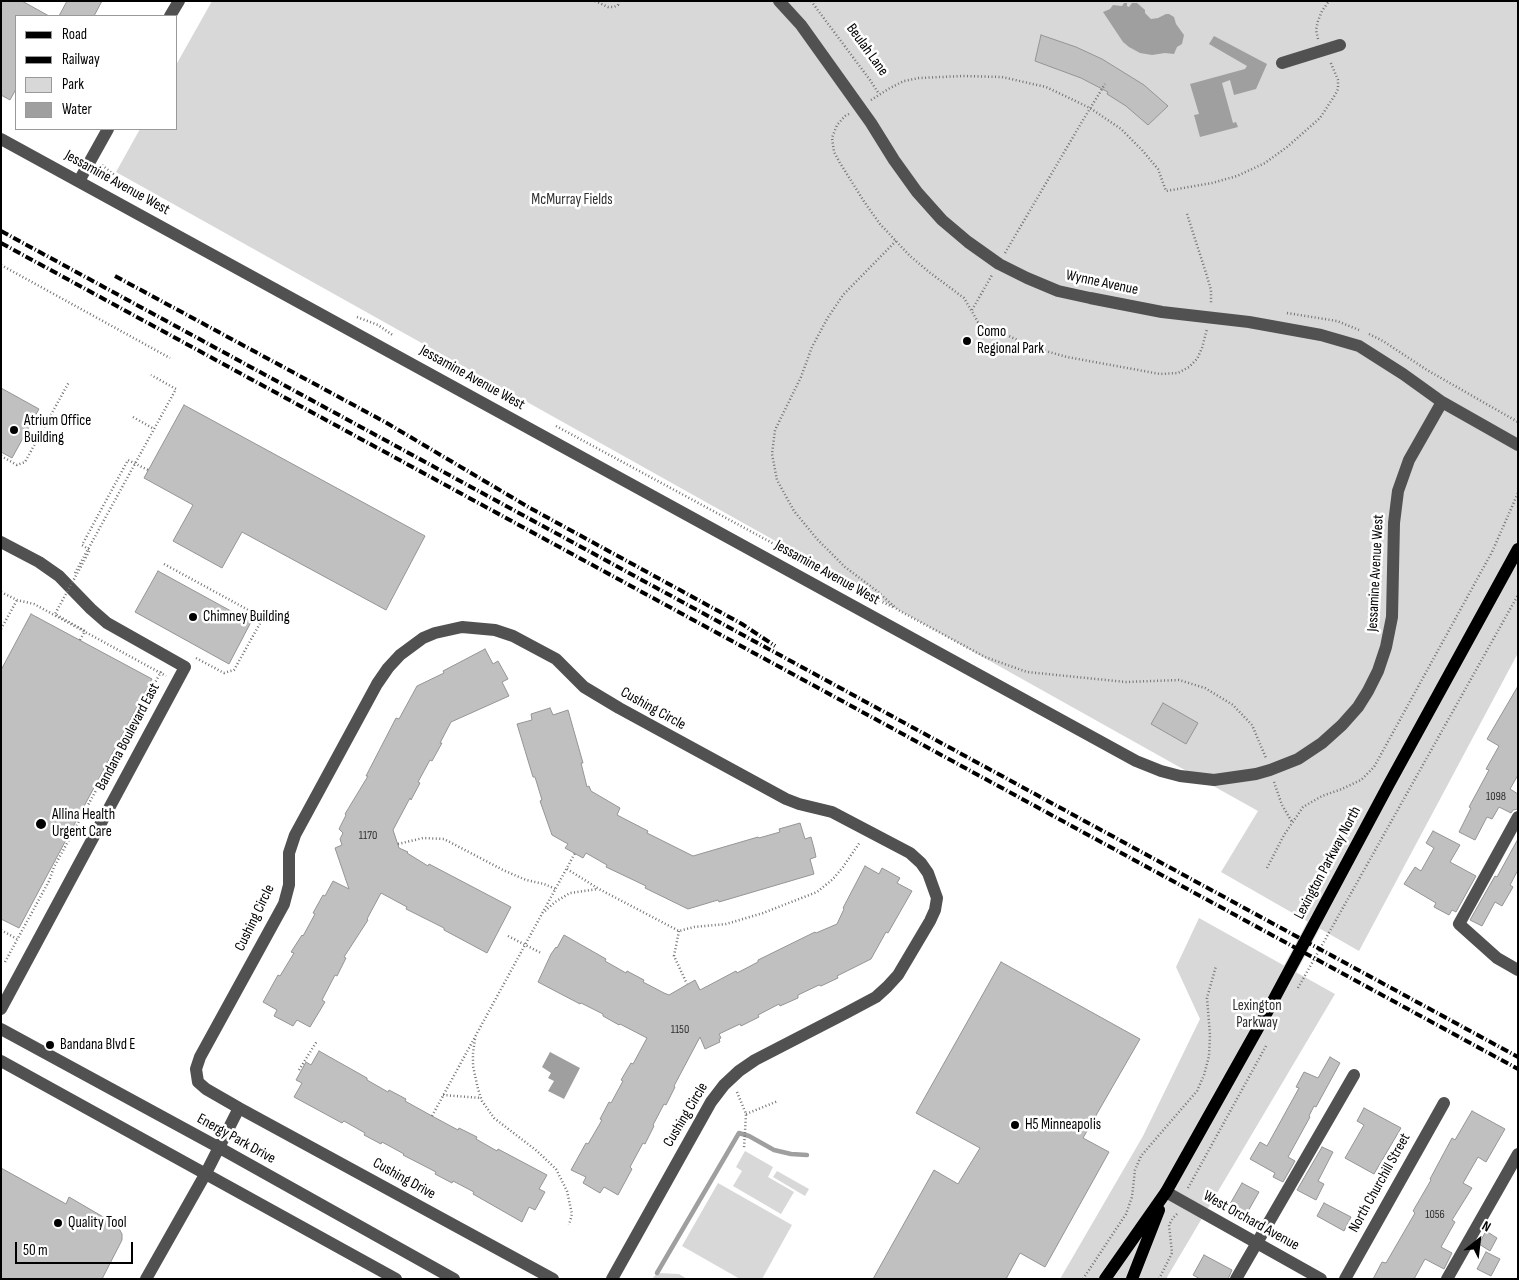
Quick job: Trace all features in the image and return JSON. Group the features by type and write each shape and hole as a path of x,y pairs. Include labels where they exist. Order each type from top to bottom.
{"main road":[{"name":"Lexington Parkway North","path":"1105,1279 1166,1192 1266,1014 1518,548"},
{"name":"Lexington Parkway North","path":"1132,1279 1166,1192"}],"street":[{"path":"171,15 179,1"},
{"name":"Wynne Avenue","path":"779,1 828,62 916,192 942,220 968,242 999,264 1058,291 1162,312 1249,322 1320,335 1359,346 1404,374 1442,402 1518,445"},
{"path":"1282,62 1340,45"},
{"path":"79,181 107,130"},
{"name":"Jessamine Avenue West","path":"1,139 1136,761 1160,771 1180,776 1214,780 1270,770 1298,759 1322,743 1342,726 1358,707 1378,671 1386,647 1392,617 1394,523 1398,491 1409,460 1442,402"},
{"path":"1,542 40,562 59,576 107,624 169,658 188,661"},
{"name":"Cushing Circle","path":"239,1108 206,1089 198,1082 196,1069 200,1056 284,904 289,885 289,853 291,844 310,805 377,684 400,655 424,638 462,627 495,630 514,636 556,659 584,687 619,708 786,799 832,812 910,854 921,862 934,886 937,898 936,910 898,974 876,997 755,1060 729,1080 711,1102 612,1279"},
{"name":"Bandana Boulevard East","path":"1,1009 188,661"},
{"path":"1518,817 1459,924 1497,958 1518,970"},
{"name":"Energy Park Drive","path":"1,1029 218,1147 454,1279"},
{"path":"1,1061 396,1279"},
{"path":"1236,1279 1354,1075"},
{"name":"North Churchill Street","path":"1345,1279 1444,1103"},
{"path":"146,1279 206,1173 239,1108"},
{"name":"Cushing Drive","path":"239,1108 553,1279"},
{"path":"1447,1279 1518,1154"},
{"name":"West Orchard Avenue","path":"1166,1192 1321,1279"}],"path":[{"path":"595,1 608,7 614,7 618,5 619,1"},
{"name":"Beulah Lane","path":"811,1 879,94 904,81 919,78 1002,77 1046,87 1090,108"},
{"path":"1090,108 1121,129 1142,150 1158,169 1166,191 1212,183 1237,176 1265,163 1287,147 1320,118 1336,95 1338,80 1318,40 1316,30 1322,12 1329,1"},
{"path":"972,310 1105,84"},
{"path":"92,158 156,208"},
{"path":"1187,214 1211,290 1212,302"},
{"path":"896,242 843,295 826,319 775,430 772,454 777,480 794,511 817,539 845,567 877,591 898,610"},
{"path":"1,265 170,358"},
{"path":"354,315 378,325 398,339"},
{"path":"75,574 176,389 151,375"},
{"path":"1,456 17,465 25,462 69,382"},
{"path":"133,417 154,429"},
{"path":"554,424 986,657 1026,672 1126,682 1179,680 1205,688 1233,706 1252,725 1265,753 1282,805 1292,822"},
{"path":"80,640 86,631 55,614 90,550 82,545 128,460 148,470"},
{"path":"1266,868 1292,822 1303,807 1322,796 1361,780 1374,767 1492,552 1518,493"},
{"path":"164,564 262,618 234,670 224,673 188,661"},
{"path":"68,568 80,580"},
{"path":"1,592 17,600 34,604 177,682"},
{"path":"1294,994 1518,594"},
{"path":"1,629 17,600"},
{"path":"5,962 49,881 54,867 169,658"},
{"path":"567,868 599,889 679,931 694,927 726,924 817,892 833,879 843,867 867,830"},
{"path":"398,844 423,838 444,839 503,870 526,880 556,889"},
{"path":"432,1116 575,853"},
{"path":"542,914 555,902 570,893 599,889"},
{"path":"1,930 34,948"},
{"path":"679,931 674,956 687,984"},
{"path":"508,936 541,953"},
{"path":"1083,1279 1126,1214 1132,1197 1134,1170 1142,1156 1198,1091 1209,1056 1208,998 1216,966"},
{"path":"476,1036 473,1066 481,1098 494,1118 538,1151 556,1169 567,1191 572,1214 569,1225"},
{"path":"300,1070 317,1041"},
{"path":"1188,1188 1266,1046"},
{"path":"729,1080 739,1096 746,1114 744,1148"},
{"path":"443,1095 481,1098"},
{"path":"746,1114 778,1101"},
{"path":"1159,1279 1172,1253 1169,1226 1177,1214"}],"green space":[{"name":"Como Regional Park","path":"212,1 1518,1 1518,653 1359,951 1221,872 1258,811 116,172 139,130 178,130 178,61"},
{"name":"Lexington Parkway","path":"1199,918 1335,994 1166,1279 1060,1279 1143,1136 1200,1019 1176,967"},
{"path":"745,1151 773,1167 768,1177 794,1192 781,1214 733,1186 742,1171 736,1167"},
{"path":"777,1171 809,1189 805,1196 773,1177"},
{"path":"718,1183 792,1225 762,1279 740,1279 682,1246"},
{"path":"657,1273 679,1274 687,1279 652,1279"}],"water":[{"path":"1124,3 1127,3 1129,7 1132,3 1137,3 1151,19 1166,14 1174,17 1176,24 1184,35 1182,44 1177,47 1174,54 1152,55 1140,53 1123,42 1103,12 1110,9 1113,5 1122,6"},
{"path":"1214,36 1267,64 1256,89 1234,95 1230,80 1222,83 1233,123 1236,122 1238,127 1200,137 1194,115 1199,114 1190,84 1245,69 1247,66 1209,44"},
{"path":"550,1052 580,1068 564,1099 548,1091 554,1081 548,1078 551,1073 542,1067"}],"building":[{"path":"1,1 22,1 47,15 15,15 15,91 10,100 1,95"},
{"path":"67,1 102,1 95,15 60,15"},
{"path":"1041,35 1076,47 1102,59 1144,85 1168,106 1148,125 1126,106 1107,94 1108,92 1081,78 1035,61"},
{"name":"Atrium Office Building","path":"1,388 39,409 12,458 1,452"},
{"path":"184,405 425,536 386,610 242,532 222,568 173,541 193,505 144,478"},
{"name":"Chimney Building","path":"158,571 251,622 229,664 135,612"},
{"path":"31,614 152,679 19,928 1,919 1,670"},
{"path":"485,649 493,664 498,661 508,679 502,682 509,696 451,722 440,743 442,743 432,761 430,760 418,782 420,783 393,830 399,848 428,866 429,864 511,907 487,953 406,909 407,907 381,893 368,920 344,957 346,958 337,976 335,975 322,1000 325,1002 310,1027 297,1020 293,1026 274,1016 277,1010 263,1002 278,975 280,976 294,953 291,952 303,936 323,895 325,896 333,881 349,889 335,848 342,845 340,839 343,833 339,829 345,814 368,776 366,776 396,718 399,719 417,686"},
{"path":"1518,686 1518,775 1510,789 1518,794 1518,809 1513,810 1511,813 1499,807 1492,819 1487,817 1475,840 1459,832 1471,808 1469,807 1489,770 1486,769 1499,746 1487,739"},
{"path":"1163,703 1198,723 1186,744 1151,724"},
{"path":"550,708 553,715 568,710 583,763 581,763 587,787 589,786 591,791 620,808 617,815 648,831 647,833 693,856 780,832 779,829 800,823 805,839 811,837 816,857 810,859 814,874 719,902 718,900 688,909 606,867 607,865 586,853 583,858 565,848 568,844 552,835 517,724 532,720 531,714"},
{"path":"1433,831 1460,845 1450,862 1476,876 1456,912 1452,910 1449,915 1434,907 1436,903 1404,884 1415,867 1421,871 1434,848 1426,843"},
{"path":"1518,839 1518,870 1510,885 1513,887 1502,906 1495,902 1482,926 1470,920 1495,876 1497,877"},
{"path":"865,866 879,874 882,868 900,878 897,883 912,891 871,959 837,976 838,978 798,995 798,998 780,1006 779,1004 741,1026 740,1024 719,1034 720,1042 705,1049 700,1037 666,1105 664,1104 653,1125 645,1144 643,1143 630,1167 632,1169 618,1195 604,1187 600,1193 583,1183 586,1177 571,1170 602,1120 600,1119 609,1102 611,1103 623,1081 621,1080 631,1063 633,1064 647,1038 538,982 551,954 557,948 564,935 606,959 605,961 626,973 627,971 644,980 643,982 664,993 669,995 695,980 700,990 815,932 837,924 843,908"},
{"name":"H5 Minneapolis","path":"1001,962 1140,1039 1083,1138 1109,1152 1045,1267 1020,1253 1006,1279 873,1279 934,1170 958,1184 980,1148 916,1113"},
{"path":"319,1051 388,1092 389,1090 406,1099 405,1101 432,1116 458,1130 459,1128 477,1137 476,1139 497,1151 498,1149 547,1175 539,1189 545,1192 535,1210 529,1207 522,1222 473,1194 474,1192 453,1181 452,1183 382,1142 381,1144 364,1135 365,1133 344,1121 342,1123 294,1097 302,1083 296,1080 306,1062 311,1065"},
{"path":"1330,1057 1340,1063 1316,1107 1314,1106 1288,1157 1295,1161 1283,1182 1273,1177 1275,1173 1250,1159 1260,1142 1267,1146 1299,1088 1296,1087 1304,1072 1318,1078"},
{"path":"1364,1108 1401,1128 1374,1174 1345,1158 1364,1125 1357,1121"},
{"path":"1472,1111 1505,1129 1486,1162 1478,1157 1463,1183 1472,1188 1452,1220 1455,1222 1441,1247 1452,1253 1444,1269 1425,1259 1414,1279 1373,1279 1382,1262 1386,1263 1415,1213 1413,1211 1452,1138 1455,1140"},
{"path":"1322,1147 1333,1152 1318,1181 1324,1184 1316,1200 1297,1190"},
{"name":"Quality Tool","path":"1,1168 66,1204 69,1197 117,1225 122,1234 122,1240 102,1279 1,1279"},
{"path":"1242,1183 1259,1192 1247,1213 1230,1204"},
{"path":"1324,1203 1351,1217 1344,1231 1317,1216"},
{"path":"1486,1231 1497,1238 1490,1251 1479,1244"},
{"path":"1486,1252 1500,1259 1491,1276 1477,1269"},
{"path":"1204,1255 1232,1270 1228,1279 1200,1279 1193,1275"}],"waterway":[{"path":"657,1273 739,1133 749,1136 774,1150 807,1155"}],"railway":[{"path":"1,231 1518,1057"},
{"path":"1,243 1518,1069"},
{"path":"115,276 385,422 530,508 742,624 775,646"}],"place":[{"name":"Como Regional Park","path":"967,341"},
{"name":"Atrium Office Building","path":"14,430"},
{"name":"Chimney Building","path":"193,617"},
{"name":"Allina Health Urgent Care","path":"41,824"},
{"name":"Bandana Blvd E","path":"50,1045"},
{"name":"H5 Minneapolis","path":"1015,1125"},
{"name":"Quality Tool","path":"58,1223"}],"park label":[{"name":"McMurray Fields","path":"572,200"}]}
